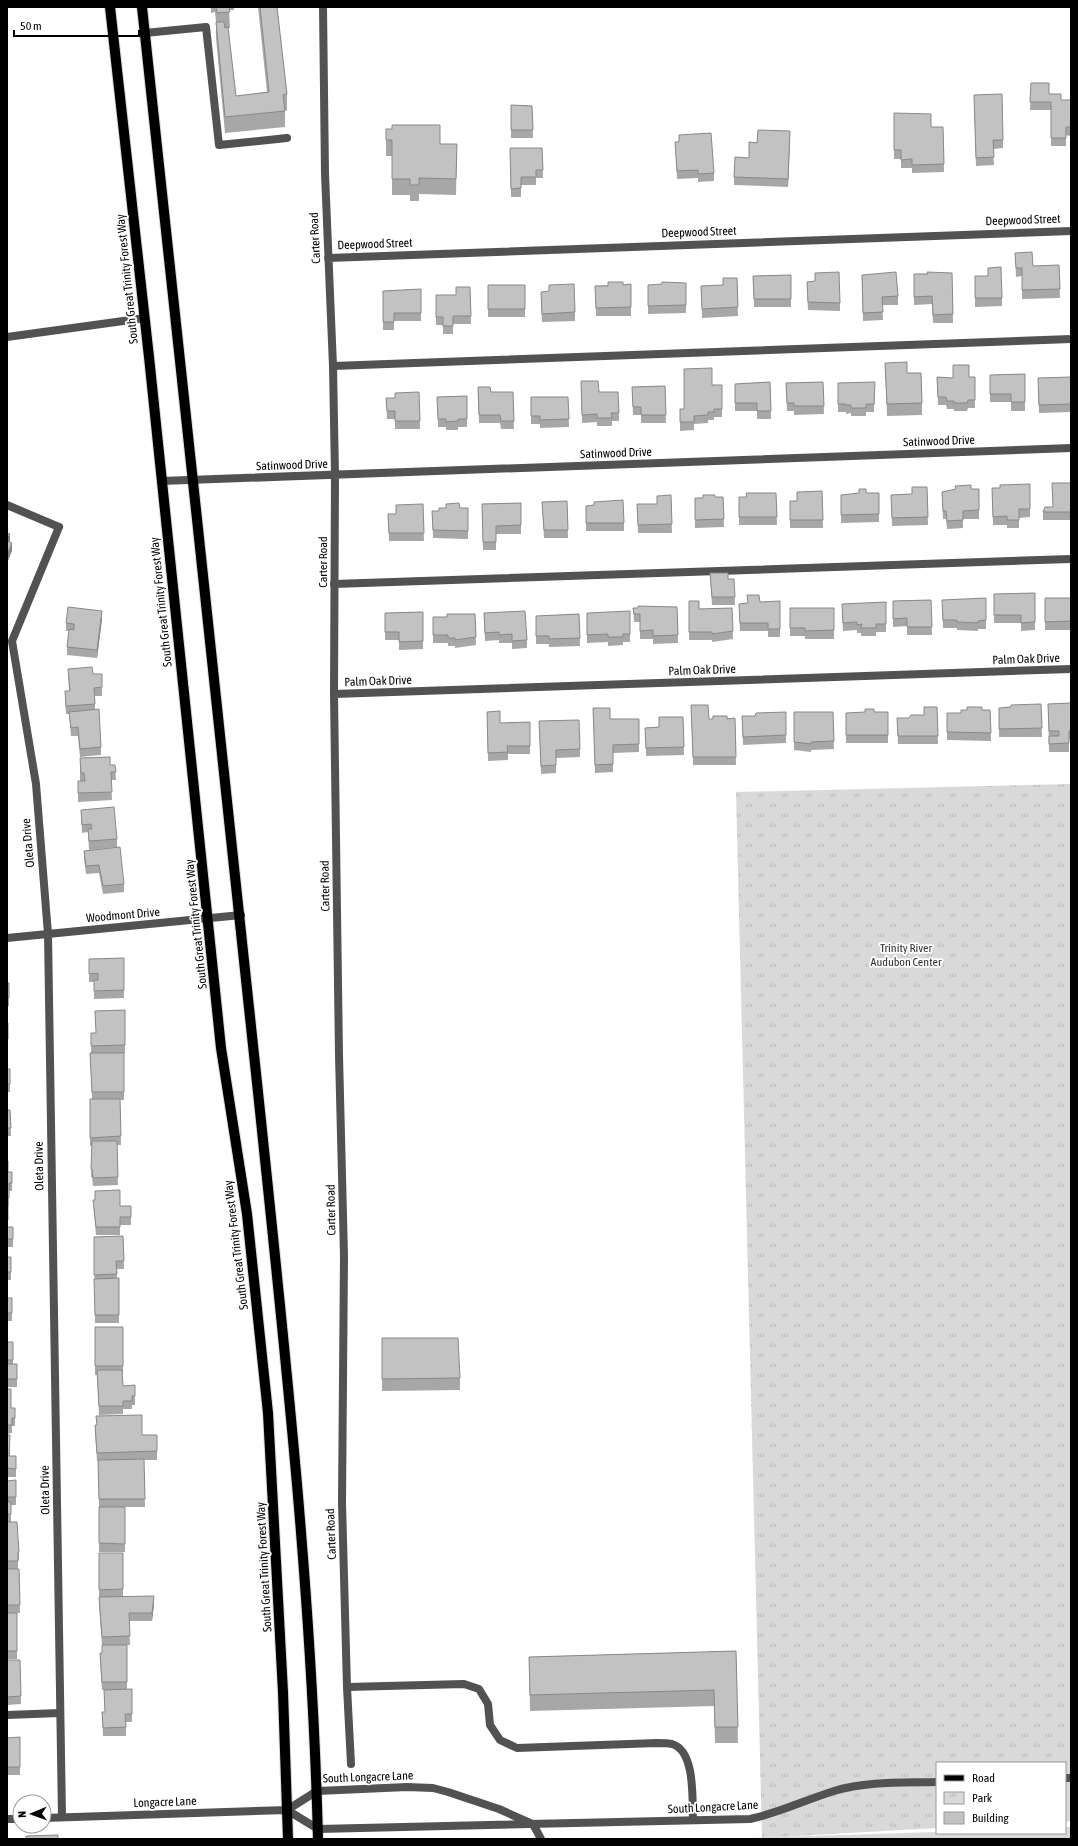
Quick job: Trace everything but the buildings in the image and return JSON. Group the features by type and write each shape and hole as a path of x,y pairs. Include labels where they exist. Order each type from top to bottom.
{"main road":[{"name":"South Great Trinity Forest Way","path":"110,7 209,918 221,1048 247,1214 268,1413 282,1684 288,1839"},
{"path":"142,7 241,915 295,1458 310,1645 318,1834"}],"street":[{"name":"Carter Road","path":"323,7 324,174 333,366 335,475 334,694 339,1055 344,1256 342,1503 347,1687 351,1764"},
{"path":"145,33 206,26 219,145 287,138"},
{"name":"Deepwood Street","path":"328,258 1071,230"},
{"path":"7,337 145,318"},
{"path":"333,366 1071,339"},
{"name":"Satinwood Drive","path":"161,481 1071,448"},
{"name":"Oleta Drive","path":"7,505 59,526 10,639 36,784 48,934 62,1818"},
{"path":"334,584 1071,559"},
{"name":"Palm Oak Drive","path":"334,694 1071,669"},
{"name":"Woodmont Drive","path":"7,938 241,915"},
{"path":"347,1687 464,1684 479,1689 488,1704 490,1725 500,1740 517,1748 657,1743 673,1744 686,1755 691,1773 693,1820"},
{"path":"7,1715 60,1712"},
{"name":"South Longacre Lane","path":"318,1834 533,1824 750,1819 769,1815 834,1791 864,1785 936,1782"},
{"name":"South Longacre Lane","path":"287,1810 317,1791 407,1787 433,1788 499,1809 533,1824"},
{"path":"287,1810 318,1834"},
{"name":"Longacre Lane","path":"52,1818 287,1810"},
{"path":"533,1824 541,1839"}],"green space":[{"name":"Trinity River Audubon Center","path":"1071,784 1071,1821 1066,1822 1066,1762 936,1762 936,1828 762,1838 736,792"},
{"path":"1066,1827 1071,1827 1071,1839 718,1839 936,1832 936,1834 1066,1834"}]}
